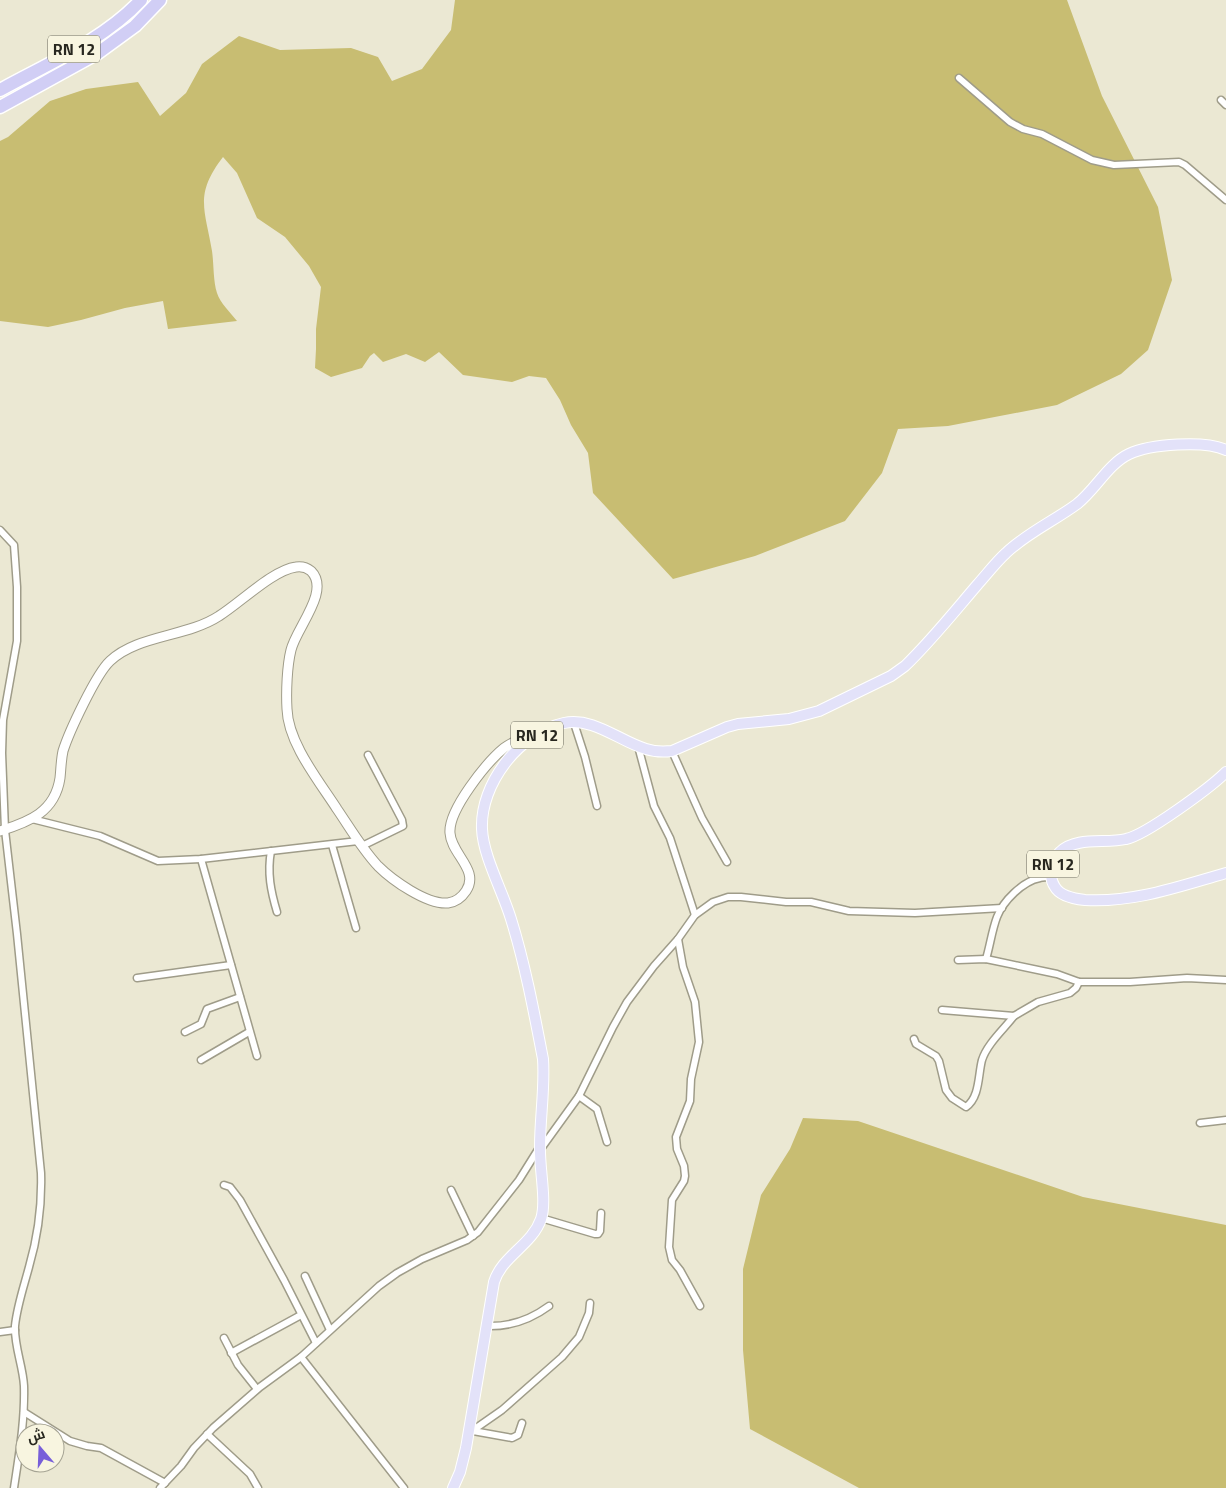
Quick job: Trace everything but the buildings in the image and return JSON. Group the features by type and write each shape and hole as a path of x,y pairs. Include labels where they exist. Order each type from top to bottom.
{"highway":[{"name":"RN 12","path":"0,90 97,36 130,12 142,0"},
{"path":"0,107 98,52 135,26 160,0"}],"main road":[{"name":"RN 12","path":"453,1488 462,1466 471,1432 492,1286 502,1265 530,1237 541,1218 540,1149 544,1076 543,1059 516,935 485,845 482,827 486,798 505,763 536,735 557,726 574,723 593,726 638,746 655,751 672,751 738,724 804,716 819,711 891,676 906,666 1005,553 1039,528 1077,504 1116,464 1129,454 1166,446 1207,445 1225,448"},
{"path":"2,831 26,823 44,811 54,798 60,780 66,744 97,679 109,662 120,652 138,644 198,628 218,617 276,575 289,568 299,566 307,568 313,574 318,588 312,607 290,651 287,710 290,726 295,741 311,769 360,844 380,868 397,882 430,899 447,903 460,898 466,891 471,878 453,844 450,833 450,824 457,807 467,791 497,755 516,741 536,735"},
{"name":"RN 12","path":"1226,772 1178,809 1138,834 1126,839 1073,845 1060,852 1052,866 1052,877 1055,888 1062,893 1077,899 1093,900 1120,899 1150,894 1226,873"}],"street":[{"path":"959,78 1010,122 1024,129 1042,134 1082,156 1114,165 1179,162 1226,200"},
{"path":"0,530 14,545 17,587 17,641 3,720 2,831 17,934 42,1198 30,1265 19,1304 15,1330 24,1385 24,1412 14,1488"},
{"path":"574,723 585,757 597,806"},
{"path":"638,746 654,806 670,838 695,915"},
{"path":"672,751 702,818 727,862"},
{"path":"32,819 100,836 152,859 201,859 332,844 360,844 403,826 402,820 368,755"},
{"path":"332,844 356,928"},
{"path":"271,851 269,870 277,912"},
{"path":"201,859 257,1056"},
{"path":"986,960 997,916 1010,897 1026,884 1039,878 1052,877"},
{"path":"24,1412 70,1441 101,1448 162,1486 182,1466 194,1448 207,1434 257,1389 301,1356 379,1286 422,1259 473,1236 519,1180 579,1096 627,1002 695,915 712,902 734,897 786,902 811,902 848,911 915,913 1002,908"},
{"path":"678,939 683,967 695,1002 699,1042 691,1079 690,1101 676,1137 677,1149 685,1172 684,1181 672,1200 669,1247 672,1260 682,1272 700,1306"},
{"path":"958,960 986,960 1057,974 1079,982 1130,982 1187,978 1226,980"},
{"path":"137,978 231,965"},
{"path":"914,1039 916,1044 936,1056 946,1090 952,1098 966,1107 974,1097 982,1060 990,1046 1014,1016 1038,1002 1070,993 1079,982"},
{"path":"185,1032 201,1024 207,1009 240,997"},
{"path":"942,1010 1014,1016"},
{"path":"201,1060 249,1032"},
{"path":"579,1096 597,1109 606,1142"},
{"path":"1200,1123 1226,1120"},
{"path":"224,1185 230,1186 240,1200 316,1343"},
{"path":"451,1190 473,1236"},
{"path":"541,1218 595,1234 600,1231 601,1213"},
{"path":"305,1276 330,1330"},
{"path":"471,1432 502,1410 562,1357 579,1337 589,1313 590,1303"},
{"path":"486,1326 502,1326 520,1322 549,1306"},
{"path":"231,1353 301,1315"},
{"path":"0,1332 15,1330"},
{"path":"224,1338 231,1353 257,1389"},
{"path":"301,1356 404,1488"},
{"path":"471,1432 514,1438 522,1424"},
{"path":"207,1434 250,1474 258,1488"}],"shaded area":[{"path":"455,0 1067,0 1102,96 1158,207 1172,280 1148,350 1121,374 1057,405 948,426 898,429 882,473 845,521 755,556 673,579 593,493 588,453 546,378 529,376 512,382 463,375 439,352 425,362 406,354 383,362 374,353 362,368 331,377 315,368 316,329 321,287 309,266 285,237 257,218 237,173 223,157 208,182 204,202 218,297 237,321 168,329 163,301 125,308 48,327 0,321 0,141 8,137 50,101 86,89 138,82 160,116 186,93 202,64 239,36 280,50 351,48 378,57 392,81 422,69 451,30"},
{"path":"803,1118 858,1121 1083,1197 1226,1225 1226,1488 859,1488 750,1429 743,1350 743,1269 761,1195 790,1149"}]}
